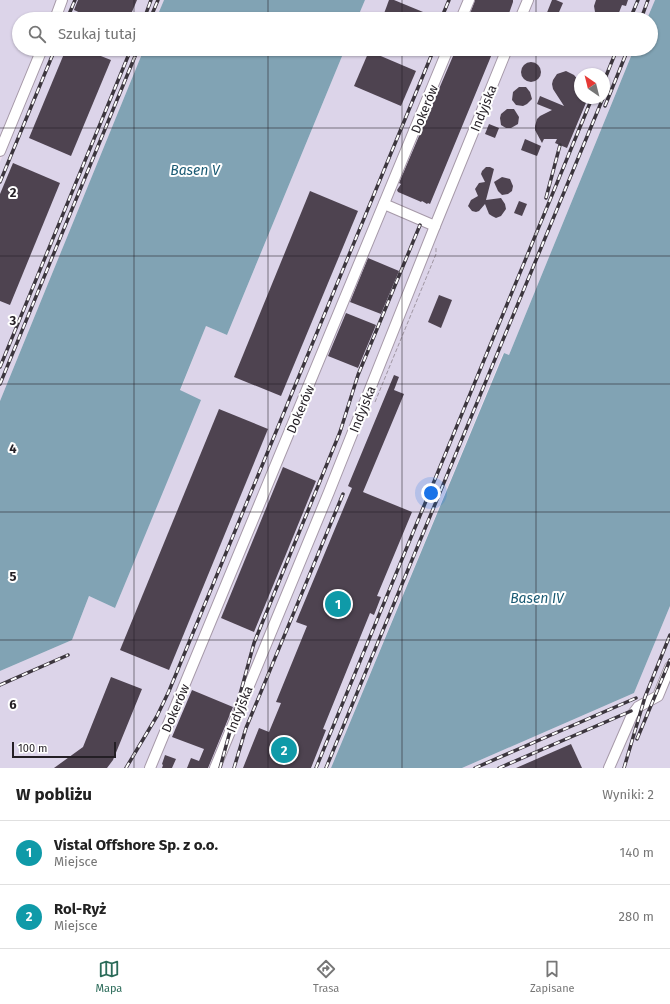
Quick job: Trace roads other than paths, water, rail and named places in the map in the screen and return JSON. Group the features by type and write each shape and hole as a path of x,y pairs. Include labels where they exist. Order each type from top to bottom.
{"lane":[{"path":"58,12 62,0"},
{"path":"464,12 469,0"},
{"path":"523,12 528,0"},
{"path":"0,152 39,56"},
{"name":"Dokerów","path":"150,768 445,56"},
{"name":"Indyjska","path":"215,768 329,492 504,56"},
{"path":"384,204 435,226"},
{"path":"609,768 632,715 638,707 658,696 670,667"}],"water":[{"path":"164,0 365,0 360,12 159,12"},
{"name":"Basen IV","path":"655,0 670,0 670,606 634,693 462,768 331,768 504,353 509,355 631,56 658,56 658,12 650,12"},
{"name":"Basen V","path":"141,56 342,56 227,335 206,326 180,390 201,400 115,608 89,596 72,640 0,671 0,401"}],"railway":[{"path":"70,12 75,0"},
{"path":"147,12 151,0"},
{"path":"153,12 158,0"},
{"path":"444,12 449,0"},
{"path":"633,12 638,0"},
{"path":"644,12 648,0"},
{"path":"0,182 52,56"},
{"path":"0,367 128,56"},
{"path":"0,384 135,56"},
{"path":"126,768 157,716 169,691 431,56"},
{"path":"609,68 614,56"},
{"path":"605,106 625,56"},
{"path":"316,768 590,104"},
{"path":"326,768 601,104"},
{"path":"546,198 560,145"},
{"path":"220,768 254,643 340,432 358,375 420,225"},
{"path":"234,768 246,728 343,494"},
{"path":"624,768 645,697 670,635"},
{"path":"0,685 68,655"},
{"path":"637,739 670,660"},
{"path":"475,768 636,698"},
{"path":"499,768 631,711"}],"place":[{"name":"Vistal Offshore Sp. z o.o.","path":"338,604"},
{"name":"Rol-Ryż","path":"284,750"}]}
